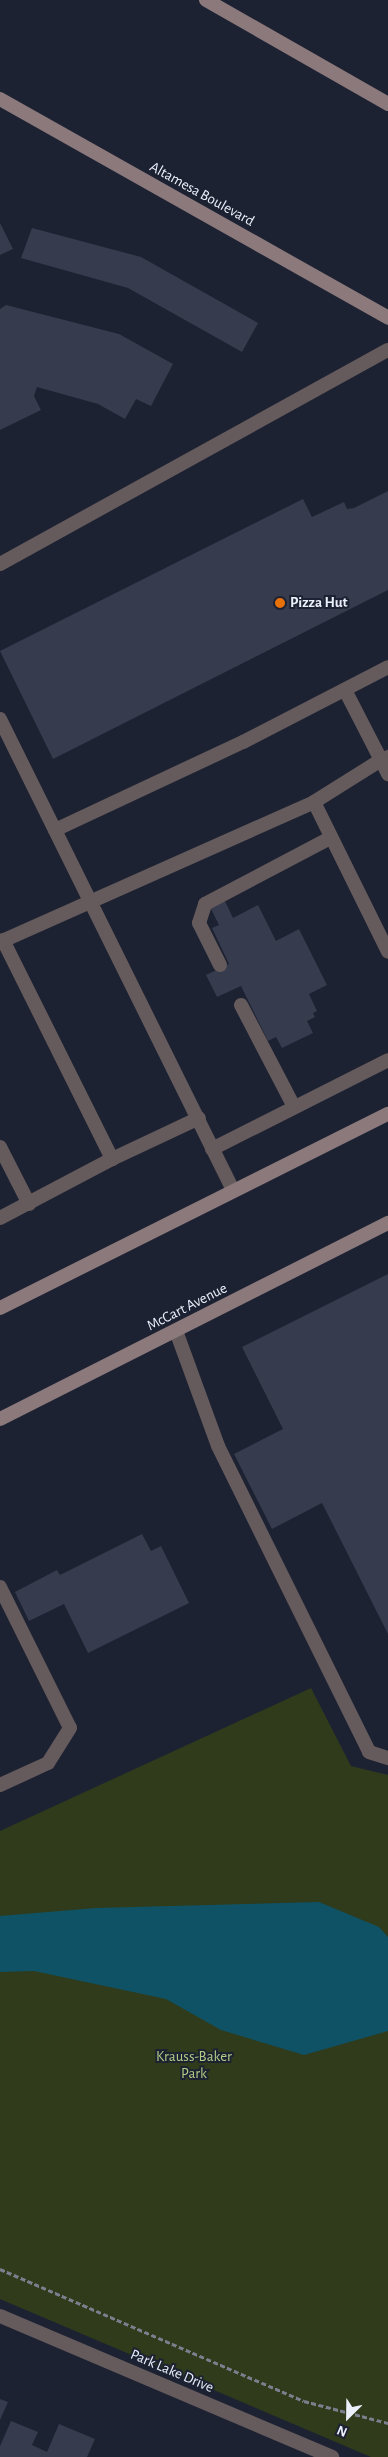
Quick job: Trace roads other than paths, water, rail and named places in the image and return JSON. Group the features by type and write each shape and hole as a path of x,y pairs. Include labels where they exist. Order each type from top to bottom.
{"main road":[{"path":"216,2 388,104"},
{"name":"Altamesa Boulevard","path":"0,99 388,318"},
{"path":"0,1308 388,1114"},
{"name":"McCart Avenue","path":"0,1419 388,1223"}],"street":[{"path":"0,564 388,350"},
{"path":"55,830 243,742 388,667"},
{"path":"345,690 385,759 388,774"},
{"path":"0,719 233,1190"},
{"path":"112,1159 2,941 314,802 385,759"},
{"path":"314,802 330,838 388,952"},
{"path":"220,965 199,923 205,904 330,838"},
{"path":"241,1005 294,1107"},
{"path":"212,1149 388,1060"},
{"path":"0,1218 112,1159 199,1118"},
{"path":"0,1147 29,1204"},
{"path":"176,1330 218,1446 369,1752 388,1758"},
{"path":"0,1587 70,1728 48,1763 0,1785"},
{"name":"Park Lake Drive","path":"0,2316 332,2457"}],"water":[{"path":"319,1902 379,1927 388,1937 388,2031 304,2055 221,2030 166,1999 34,1971 0,1972 0,1916 96,1908"}],"place":[{"name":"Pizza Hut","path":"280,603"}],"park label":[{"name":"Krauss-Baker Park","path":"194,2064"}]}
